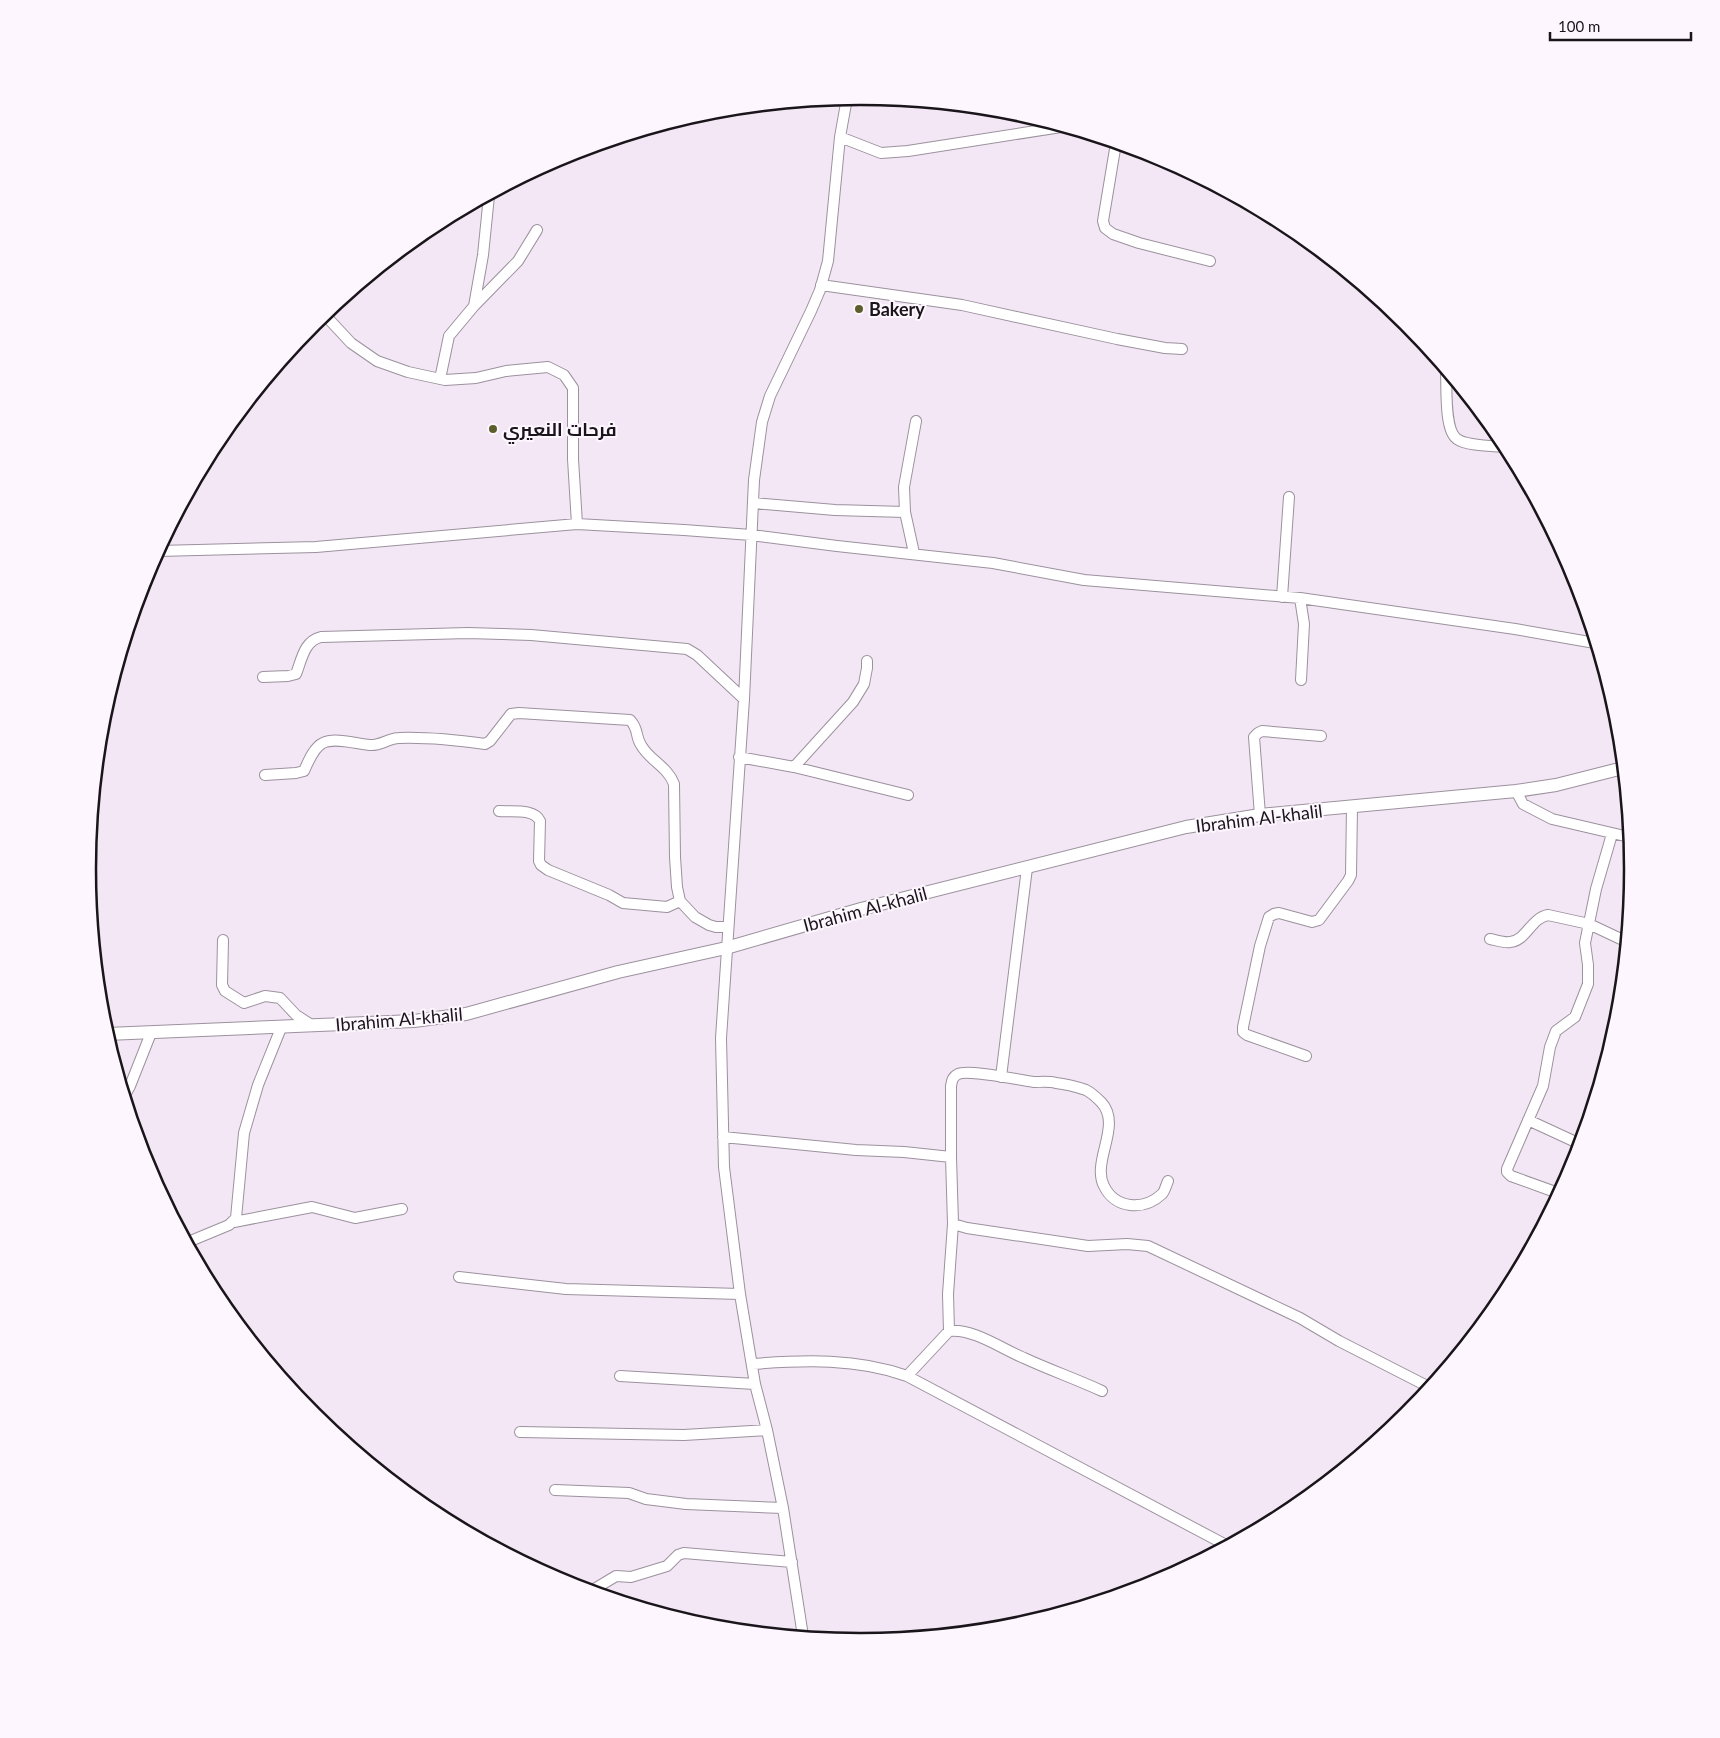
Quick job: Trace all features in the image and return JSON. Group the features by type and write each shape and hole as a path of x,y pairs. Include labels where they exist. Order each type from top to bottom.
{"street":[{"path":"802,1630 783,1508 767,1430 755,1384 740,1294 724,1168 721,1038 744,699 754,480 762,422 770,396 811,311 828,261 840,137 846,106"},
{"path":"840,137 881,153 908,151 1046,128"},
{"path":"1115,150 1103,221 1105,228 1113,234 1139,243 1210,261"},
{"path":"474,306 483,255 488,202"},
{"path":"440,380 449,336 474,306 518,261 537,230"},
{"path":"821,285 962,305 1117,339 1164,348 1182,349"},
{"path":"330,320 351,343 377,361 408,372 440,380 476,378 506,370 548,367 564,374 573,388 573,459 577,524"},
{"path":"1446,380 1448,418 1451,431 1456,439 1496,447"},
{"path":"914,553 905,512 904,487 916,421"},
{"path":"1282,597 1289,497"},
{"path":"753,503 835,510 905,512"},
{"path":"166,551 316,547 577,524 751,535 993,563 1084,580 1300,598 1515,628 1588,641"},
{"path":"1300,598 1304,624 1301,680"},
{"path":"262,677 296,674 307,644 313,639 321,637 468,632 531,634 687,649 697,655 744,699"},
{"path":"794,767 853,702 864,684 868,668 867,661"},
{"path":"265,775 296,774 304,771 318,748 323,743 331,741 378,745 397,738 437,738 485,744 490,741 511,714 519,712 630,720 636,725 640,744 652,758 671,774 674,784 675,857 680,901 695,917 709,925 728,927"},
{"path":"1260,815 1254,736 1262,731 1320,736"},
{"path":"739,757 794,767 908,795"},
{"name":"Ibrahim Al-khalil","path":"115,1034 414,1021 466,1014 618,972 726,948 861,909 1186,827 1260,815 1516,791 1556,785 1617,769"},
{"path":"1516,791 1523,804 1535,812 1552,819 1623,836"},
{"path":"1306,1056 1247,1035 1243,1032 1243,1027 1260,946 1269,917 1279,913 1312,922 1319,920 1348,881 1352,870 1352,807"},
{"path":"500,811 532,813 538,816 540,821 539,860 540,865 548,870 623,903 667,907 680,901"},
{"path":"1552,1191 1511,1176 1507,1169 1543,1086 1550,1046 1556,1031 1575,1017 1588,984 1585,943 1596,889 1612,834"},
{"path":"1001,1077 1027,868"},
{"path":"1490,940 1511,942 1520,938 1534,921 1548,915 1589,924 1620,937"},
{"path":"223,940 222,985 225,991 244,1003 265,996 280,998 296,1015 313,1026"},
{"path":"234,1222 238,1205 244,1132 258,1085 281,1028"},
{"path":"129,1088 151,1033"},
{"path":"949,1331 948,1294 953,1224 950,1086 952,1079 959,1074 970,1073 1034,1082 1056,1082 1092,1093 1103,1104 1108,1115 1107,1140 1100,1173 1104,1186 1117,1202 1129,1206 1150,1202 1163,1193 1168,1181"},
{"path":"1528,1120 1573,1141"},
{"path":"723,1137 951,1157"},
{"path":"193,1240 234,1222 312,1207 355,1218 402,1209"},
{"path":"953,1224 967,1228 1088,1246 1127,1244 1148,1246 1300,1318 1339,1341 1423,1384"},
{"path":"459,1277 566,1289 740,1294"},
{"path":"907,1376 949,1331 956,1330 976,1335 1023,1358 1102,1390"},
{"path":"752,1364 790,1361 849,1362 886,1369 907,1376 1220,1542"},
{"path":"620,1376 755,1384"},
{"path":"520,1432 684,1435 767,1430"},
{"path":"555,1490 629,1493 646,1499 686,1504 783,1508"},
{"path":"599,1586 616,1576 631,1577 667,1566 678,1555 684,1553 792,1562"}],"place":[{"name":"Bakery","path":"859,309"},
{"name":"فرحات النعيري","path":"493,429"}]}
